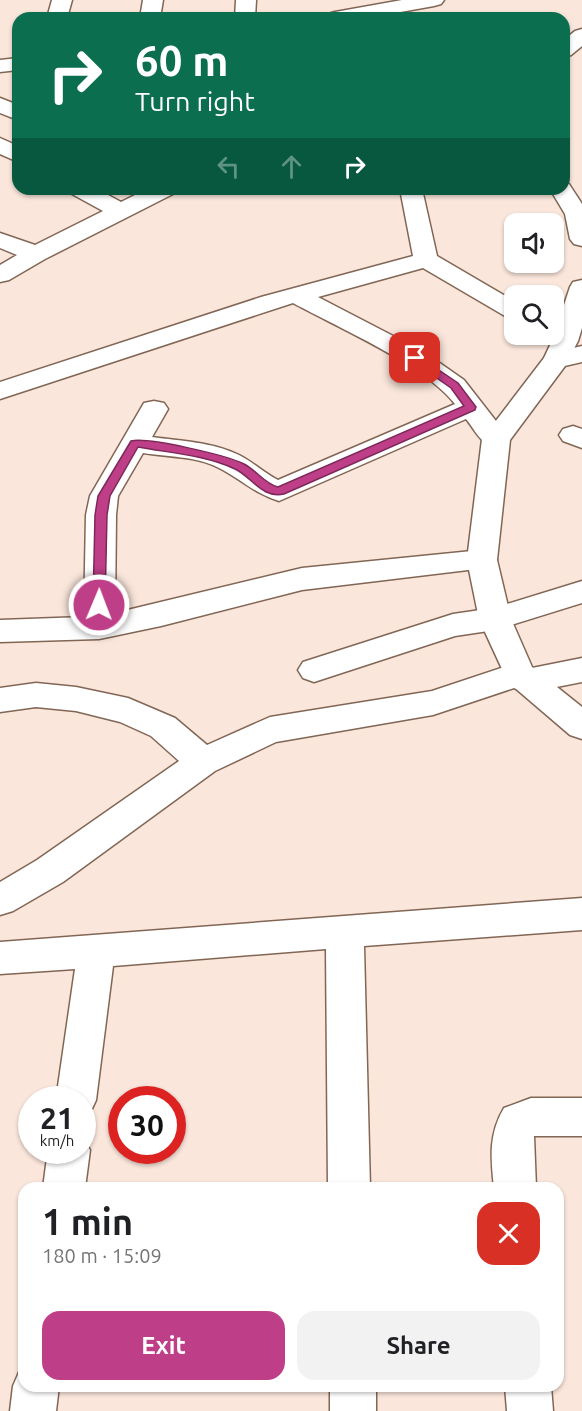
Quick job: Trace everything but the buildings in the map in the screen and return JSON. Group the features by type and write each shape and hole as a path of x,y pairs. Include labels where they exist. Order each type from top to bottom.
{"street":[{"path":"384,12 430,0"},
{"path":"570,46 582,35"},
{"path":"92,195 120,211"},
{"path":"0,275 36,254 153,195"},
{"path":"412,195 426,260"},
{"path":"566,195 580,214 582,239"},
{"path":"0,240 36,254"},
{"path":"0,391 296,295 426,260 504,305"},
{"path":"582,287 564,347 496,439 482,560 495,619 523,677 582,726"},
{"path":"296,295 415,358 454,386 496,439"},
{"path":"135,443 218,457 242,467 268,489 279,491 471,407"},
{"path":"99,628 101,515 104,496 154,409"},
{"path":"0,631 99,628 161,615 302,579 482,560"},
{"path":"314,670 453,625 495,619 582,592"},
{"path":"0,900 50,871 203,762 270,730 434,703 523,677 582,670"},
{"path":"0,700 36,695 76,699 128,711 163,727 203,762"},
{"path":"0,958 582,915"},
{"path":"345,932 349,1182"},
{"path":"78,1086 96,951"},
{"path":"515,1182 512,1134 516,1123 525,1118 582,1117"},
{"path":"65,1182 67,1164"},
{"path":"33,1411 35,1392"},
{"path":"353,1392 353,1411"},
{"path":"528,1392 530,1411"}],"route":[{"path":"99,605 101,515 104,496 135,443 218,457 242,467 268,489 279,491 471,407 454,386 415,358"}]}
